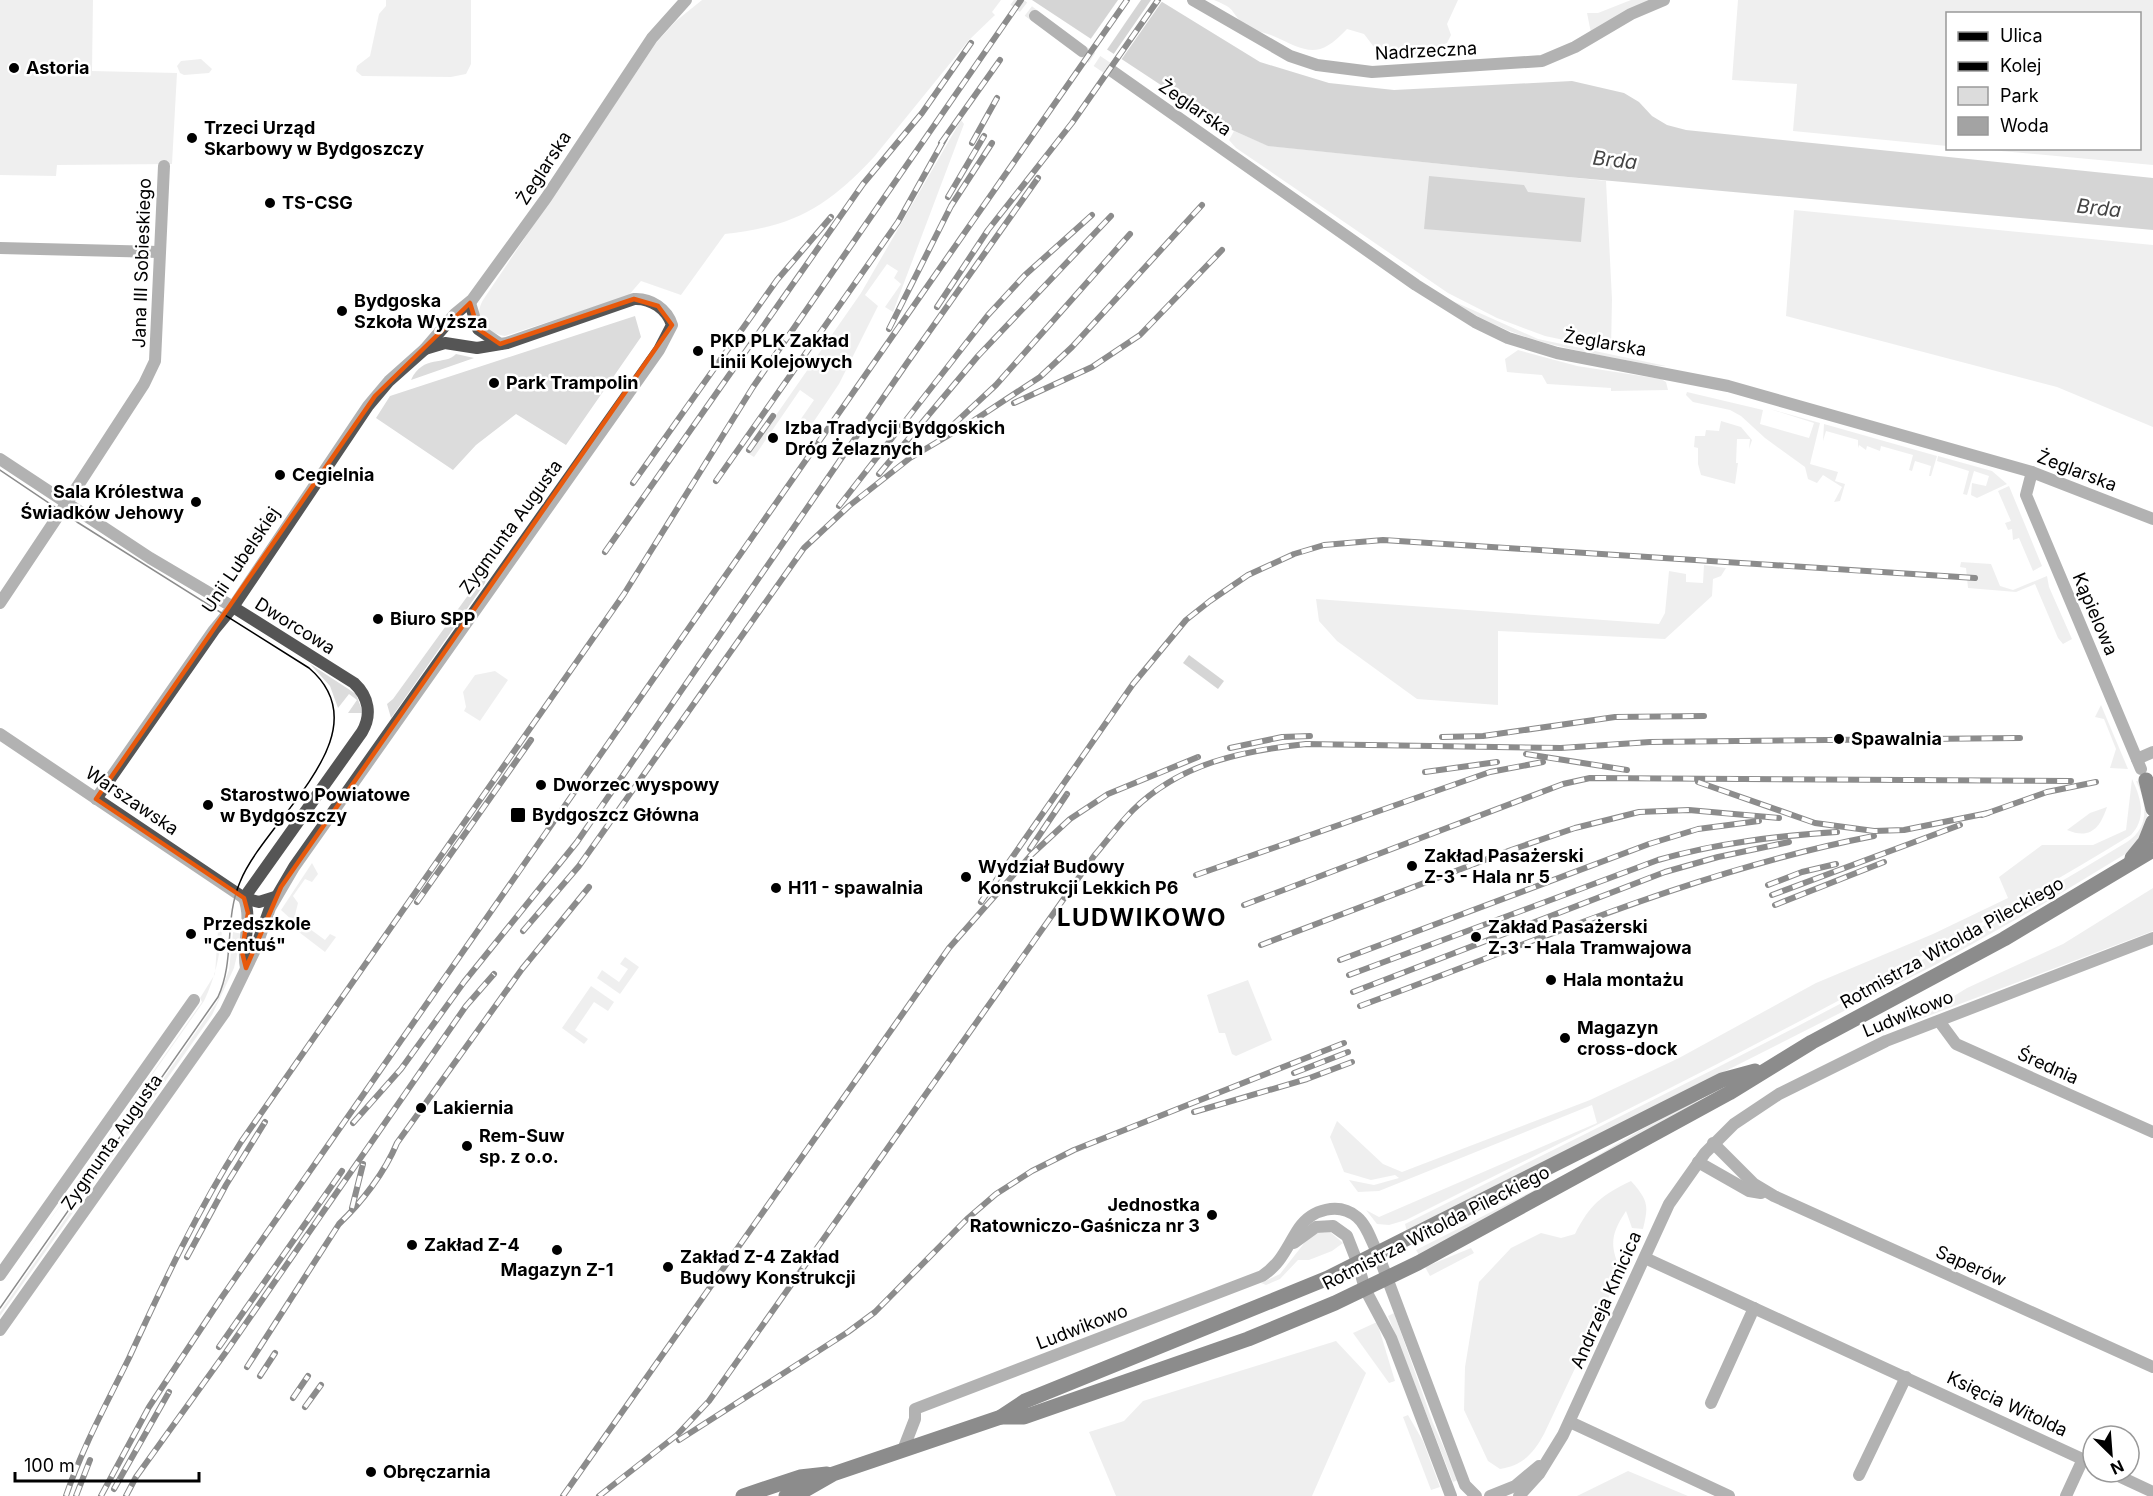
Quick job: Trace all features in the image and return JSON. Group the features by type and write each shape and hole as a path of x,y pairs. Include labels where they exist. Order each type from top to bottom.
{"main road":[{"path":"2144,774 2153,809"},
{"path":"2116,873 2145,842 2153,822"},
{"name":"Rotmistrza Witolda Pileckiego","path":"786,1496 805,1490 833,1474 903,1450 1001,1418 1024,1417 1200,1357 1365,1289 1418,1263 1729,1093 1770,1067 2004,939 2153,850"},
{"name":"Rotmistrza Witolda Pileckiego","path":"1001,1418 1025,1401 1262,1307 1358,1264 1722,1080 1770,1067"},
{"name":"Rotmistrza Witolda Pileckiego","path":"743,1496 800,1477 833,1474"}],"street":[{"name":"Żeglarska","path":"425,349 435,335 470,303 546,198 652,38 686,0"},
{"name":"Nadrzeczna","path":"1193,0 1290,56 1317,66 1372,72 1542,61 1575,47 1631,14 1664,0"},
{"path":"1035,16 1082,51"},
{"name":"Żeglarska","path":"1112,71 1416,285 1466,316 1508,338 1557,353 1728,386 2032,472 2153,519"},
{"name":"Jana III Sobieskiego","path":"0,603 144,384 155,361 164,166"},
{"path":"0,248 159,252"},
{"name":"Zygmunta Augusta","path":"0,1330 225,1012 275,897 459,631 659,350 672,325 668,315 658,306 643,299 634,299 500,344"},
{"path":"470,303 478,329 500,344"},
{"path":"425,349 445,343 477,348 500,344"},
{"name":"Unii Lubelskiej","path":"96,799 214,630 233,608 372,401 389,381 425,349"},
{"name":"Dworcowa","path":"0,459 66,504 354,684 365,697 369,711 362,732 244,898"},
{"name":"Kąpielowa","path":"2032,472 2026,495 2144,774"},
{"name":"Warszawska","path":"0,734 244,898"},
{"path":"2144,774 2153,752"},
{"path":"244,898 259,902 275,897"},
{"name":"Zygmunta Augusta","path":"244,898 248,913 242,952 246,968"},
{"name":"Ludwikowo","path":"1698,1162 1713,1143 1756,1107 1886,1041 2153,938"},
{"name":"Zygmunta Augusta","path":"0,1275 194,1000"},
{"name":"Średnia","path":"1939,1021 1956,1044 2153,1132"},
{"name":"Saperów","path":"1713,1143 1754,1185 1774,1196 2153,1367"},
{"name":"Saperów","path":"1698,1162 1749,1191 1774,1196"},
{"name":"Andrzeja Kmicica","path":"1519,1496 1539,1474 1570,1422 1669,1204 1698,1162"},
{"name":"Ludwikowo","path":"903,1450 915,1419 915,1409 1262,1276 1276,1266 1307,1219 1333,1208 1357,1217 1378,1254"},
{"name":"Ludwikowo","path":"1291,1246 1310,1230 1322,1225 1333,1226 1347,1236 1358,1264"},
{"path":"1378,1254 1389,1277 1465,1485 1476,1496"},
{"name":"Księcia Witolda","path":"1645,1258 2081,1459"},
{"path":"1358,1264 1365,1289 1391,1338 1451,1496"},
{"path":"1712,1403 1754,1308"},
{"path":"1859,1475 1906,1377"},
{"path":"1570,1422 1729,1496"},
{"name":"Andrzeja Kmicica","path":"1490,1496 1515,1486 1551,1455"},
{"path":"2066,1496 2081,1473"},
{"path":"2136,1484 2153,1492"}],"highlighted area":[{"path":"634,299 658,306 672,325 281,887 246,968 242,952 248,913 244,898 96,799 375,396 470,303 478,329 500,344"}],"green space":[{"path":"0,0 93,0 92,71 177,73 172,164 57,165 56,176 0,175"},
{"path":"386,0 471,0 471,64 466,74 451,77 362,76 356,71 357,66 370,56 379,14 386,6"},
{"path":"702,0 1001,0 992,12 995,15 969,40 874,157 857,175 824,202 790,220 771,226 725,234 681,295 641,281 628,296 505,336 492,332 480,319 479,313 483,300 656,43 676,21"},
{"path":"1214,0 1458,0 1447,24 1451,35 1447,43 1414,56 1377,51 1364,34 1347,29 1328,46 1311,50 1303,49 1271,35 1250,29 1231,9"},
{"path":"1631,0 1667,0 1592,38 1587,13 1598,13"},
{"path":"1738,0 2153,0 2153,165 1990,150 2141,150 2141,12 1946,12 1946,146 1793,131 1797,84 1732,80"},
{"path":"201,59 212,69 209,73 184,75 180,73 177,66 181,61"},
{"path":"961,120 964,124 893,312 885,307 901,284 894,278 898,271 887,264 865,295 878,306 839,384 806,433 796,426 814,400 800,390 754,457 749,454 861,293"},
{"path":"1234,131 1269,146 1606,181 1612,299 1611,350 1545,336 1497,318 1448,293 1236,148 1229,140"},
{"path":"1794,210 2153,245 2153,427 2057,387 1786,316"},
{"path":"1455,302 1538,339 1666,366 1595,354 1532,339 1493,324"},
{"path":"635,316 641,337 566,445 516,414 476,445 453,470 376,418 390,396"},
{"path":"1518,350 1577,366 1661,379 1666,382 1668,390 1611,391 1611,388 1547,384 1542,375 1507,372 1505,359"},
{"path":"456,354 474,358 411,380 422,367"},
{"path":"1687,392 1763,410 1760,424 1809,438 1814,423 1770,409 1820,423 1810,464 1838,472 1835,481 1845,484 1840,501 1834,502 1842,487 1823,475 1817,483 1808,479 1805,467 1765,438 1741,416 1730,410 1693,402 1686,395"},
{"path":"1721,421 1741,427 1752,440 1749,449 1750,439 1737,439 1736,463 1738,463 1735,484 1701,475 1698,448 1694,447 1695,436 1705,436 1706,430 1719,431"},
{"path":"1824,424 1937,456 1931,476 1929,476 1931,466 1915,461 1912,471 1909,470 1913,455 1881,446 1880,451 1867,446 1866,450 1859,445 1858,448 1858,440 1826,431 1823,441"},
{"path":"1938,456 1992,471 2007,484 1977,498 1971,495 1972,483 1986,486 1989,476 1974,471 1967,495 1963,494 1969,471 1937,461"},
{"path":"2009,486 2042,566 2033,571 2019,538 2013,540 2012,529 2008,530 2005,523 2011,521 1998,491"},
{"path":"1961,562 1991,564 2000,586 2013,590 2047,576 2049,587 2072,639 2063,644 2058,638 2035,584 2016,592 1968,588 1966,568 1960,567"},
{"path":"1704,565 1726,568 1721,576 1713,579 1712,596 1665,639 1498,631 1498,705 1417,699 1337,641 1319,621 1316,599 1659,624 1665,613 1669,571 1686,574 1686,582 1703,583"},
{"path":"482,576 486,578 485,583 391,718 387,704 393,699"},
{"path":"310,664 356,694 363,713 348,713 357,700 349,694 338,708 330,686"},
{"path":"495,671 508,680 480,721 464,711 466,707 463,692 475,675"},
{"path":"2101,705 2128,769 2110,768 2116,749 2104,719 2095,717"},
{"path":"2132,779 2140,801 2141,815 2131,835 2043,888 1773,1035 1406,1220 1389,1225 1377,1224 1366,1210 1379,1217 1597,1123 1592,1105 1379,1191 1358,1192 1349,1180 1374,1185 1399,1178 1395,1175 1371,1180 1344,1172 1330,1137 1337,1121 1383,1164 1402,1172 1590,1100 1679,1058 1816,983 1933,934 2008,898 1999,877 2042,845 2093,845 2126,830"},
{"path":"2136,781 2140,782 2148,820 2146,829 2127,853 1935,965 1407,1232 1405,1224 1861,993 1951,944 2127,842 2140,829 2143,822 2144,806"},
{"path":"2107,807 2101,821 2088,833 2075,833 2067,830 2090,813"},
{"path":"312,863 318,874 312,882 305,879 293,896 298,903 295,915 299,921 325,940 330,934 336,937 325,952 291,926 292,920 281,910"},
{"path":"2153,888 2153,931 1912,1022 1967,988 2063,944"},
{"path":"218,930 222,930 220,949 215,971"},
{"path":"233,932 242,934 234,968 212,1015 0,1316 0,1312 217,1002 229,970"},
{"path":"625,957 639,967 620,994 597,978 602,970 619,982 628,969 620,964"},
{"path":"214,976 204,1001 1,1290 202,1002 200,998"},
{"path":"1248,980 1272,1040 1236,1056 1232,1054 1225,1033 1219,1033 1207,995"},
{"path":"591,986 614,1002 608,1011 594,1002 575,1030 588,1039 584,1044 562,1028"},
{"path":"1697,1102 1419,1255 1416,1250 1564,1175 1644,1128"},
{"path":"1631,1181 1646,1203 1643,1229 1632,1228 1626,1211 1617,1226 1613,1240 1621,1271 1544,1434 1526,1458 1515,1465 1500,1469 1488,1461 1464,1410 1465,1367 1479,1282 1511,1248 1541,1233 1561,1238 1575,1234 1586,1215 1598,1201"},
{"path":"1330,1232 1343,1243 1332,1251 1309,1260 1298,1260 1280,1279 1266,1285 1261,1283 1280,1274 1309,1237 1315,1233"},
{"path":"1471,1248 1474,1253 1430,1276 1425,1267"},
{"path":"1394,1313 1433,1423 1458,1480 1453,1482 1388,1316"},
{"path":"1377,1322 1395,1381 1389,1383 1353,1333"},
{"path":"1336,1341 1366,1373 1312,1496 1116,1496 1089,1432 1124,1421 1143,1401"},
{"path":"1408,1415 1423,1441 1440,1487 1431,1490 1403,1417"},
{"path":"1628,1471 1688,1496 1577,1496"}],"water":[{"name":"Brda","path":"1032,0 1159,0 1260,62 1329,83 1394,90 1572,81 1624,93 1667,125 1686,130 2153,178 2153,230 1568,177 1268,146 1223,126"},
{"path":"1429,176 1524,185 1528,192 1585,198 1581,242 1424,229"},
{"path":"1189,655 1224,681 1218,689 1183,663"}],"pier":[{"path":"1118,0 1141,0 1106,51 1090,40"},
{"path":"1151,0 1163,0 1121,60 1113,55"}],"tunnel":[{"path":"1014,0 1035,16"},
{"path":"1082,51 1112,71"}],"tram line":[{"path":"0,470 77,522 309,668 329,694 334,720 328,748 313,776 253,857 240,882 232,911 226,969 218,997 0,1308"}],"railway":[{"path":"66,1496 87,1443 168,1275 195,1221 241,1142 624,594 753,387 1021,0"},
{"path":"101,1496 149,1407 222,1297 1127,0"},
{"path":"937,307 988,230 1072,123 1158,0"},
{"path":"605,552 863,184 922,113 971,43"},
{"path":"941,143 1000,60"},
{"path":"972,143 997,98"},
{"path":"948,197 984,136"},
{"path":"716,481 898,222 945,138"},
{"path":"889,329 951,206 992,143"},
{"path":"353,1123 401,1069 464,982 577,842 907,363 1038,178"},
{"path":"523,931 579,866 804,548 849,506 910,458 973,421 1040,377 1072,347 1202,205"},
{"path":"839,506 988,315 1025,275 1092,215"},
{"path":"879,474 978,356 1111,216"},
{"path":"633,483 777,280 831,217"},
{"path":"953,425 996,385 1130,234"},
{"path":"1014,403 1092,367 1140,335 1222,250"},
{"path":"749,450 773,416"},
{"path":"981,902 1133,684 1186,620 1248,575 1294,554 1324,545 1383,540 1975,578"},
{"path":"1442,737 1483,736 1615,717 1704,716"},
{"path":"1230,748 1282,737 1310,736"},
{"path":"599,1496 677,1435 709,1401 1094,856 1133,810 1171,781 1213,762 1258,751 1306,744 1561,748 1650,742 2020,738"},
{"path":"417,902 531,740"},
{"path":"1526,754 1627,770"},
{"path":"563,1496 949,948 1031,855 1070,819 1108,794 1198,757"},
{"path":"1425,772 1497,762"},
{"path":"1196,875 1490,772 1543,762"},
{"path":"1244,905 1563,784 1590,778 2071,781"},
{"path":"1698,782 1815,823 1874,831 1904,830 1988,813"},
{"path":"1982,815 2047,792 2096,782"},
{"path":"1030,849 1067,794"},
{"path":"1261,945 1511,850 1575,828 1639,812 1689,810 1779,818"},
{"path":"1340,960 1649,844 1698,829 1759,821"},
{"path":"1772,895 1960,825"},
{"path":"1349,975 1658,860 1746,841 1837,832"},
{"path":"1360,1006 1678,888 1743,868 1874,836"},
{"path":"1353,992 1665,872 1718,857 1789,842"},
{"path":"1775,905 1884,862"},
{"path":"1768,885 1802,872 1836,864"},
{"path":"247,1367 339,1224 372,1186 397,1143 522,969 589,887"},
{"path":"126,1496 136,1477 226,1352 466,1006 494,974"},
{"path":"679,1440 848,1332 875,1312 967,1219 996,1194 1032,1171 1074,1150 1344,1043"},
{"path":"1294,1073 1348,1052"},
{"path":"1194,1112 1307,1079 1352,1062"},
{"path":"187,1257 226,1185 265,1122"},
{"path":"352,1208 363,1164"},
{"path":"219,1347 342,1171"},
{"path":"260,1376 275,1353"},
{"path":"293,1398 308,1376"},
{"path":"305,1407 321,1385"},
{"path":"114,1489 169,1392"},
{"path":"76,1496 90,1460"}],"place":[{"name":"Astoria","path":"14,68"},
{"name":"Trzeci Urząd Skarbowy w Bydgoszczy","path":"192,138"},
{"name":"TS-CSG","path":"270,203"},
{"name":"Bydgoska Szkoła Wyższa","path":"342,311"},
{"name":"PKP PLK Zakład Linii Kolejowych","path":"698,351"},
{"name":"Park Trampolin","path":"494,383"},
{"name":"Izba Tradycji Bydgoskich Dróg Żelaznych","path":"773,438"},
{"name":"Cegielnia","path":"280,475"},
{"name":"Sala Królestwa Świadków Jehowy","path":"196,502"},
{"name":"Biuro SPP","path":"378,619"},
{"name":"Spawalnia","path":"1839,739"},
{"name":"Dworzec wyspowy","path":"541,785"},
{"name":"Starostwo Powiatowe w Bydgoszczy","path":"208,805"},
{"name":"Bydgoszcz Główna","path":"518,815"},
{"name":"Zakład Pasażerski Z-3 - Hala nr 5","path":"1412,866"},
{"name":"Wydział Budowy Konstrukcji Lekkich P6","path":"966,877"},
{"name":"H11 - spawalnia","path":"776,888"},
{"name":"Przedszkole \"Centuś\"","path":"191,934"},
{"name":"Zakład Pasażerski Z-3 - Hala Tramwajowa","path":"1476,937"},
{"name":"Hala montażu","path":"1551,980"},
{"name":"Magazyn cross-dock","path":"1565,1038"},
{"name":"Lakiernia","path":"421,1108"},
{"name":"Rem-Suw sp. z o.o.","path":"467,1146"},
{"name":"Jednostka Ratowniczo-Gaśnicza nr 3","path":"1212,1215"},
{"name":"Zakład Z-4","path":"412,1245"},
{"name":"Magazyn Z-1","path":"557,1250"},
{"name":"Zakład Z-4 Zakład Budowy Konstrukcji","path":"668,1267"},
{"name":"Obręczarnia","path":"371,1472"}],"district":[{"name":"LUDWIKOWO","path":"1142,918"}]}
